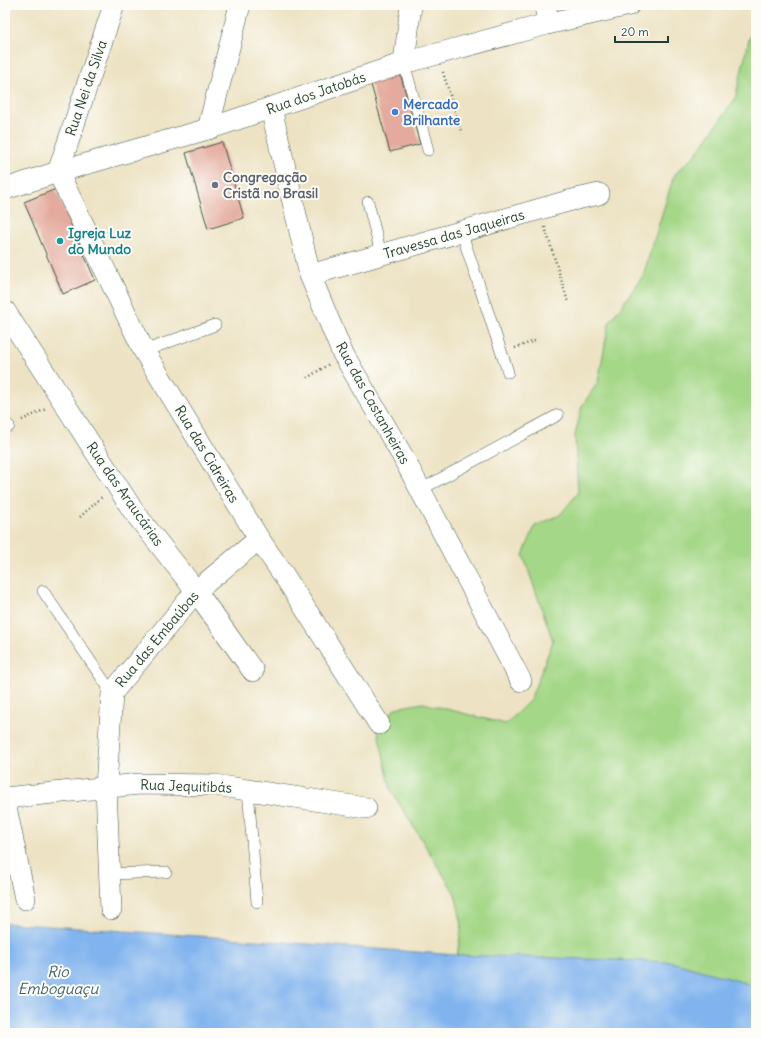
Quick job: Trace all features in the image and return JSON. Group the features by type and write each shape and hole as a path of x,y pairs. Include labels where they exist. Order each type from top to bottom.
{"street":[{"name":"Rua Nei da Silva","path":"58,172 114,5"},
{"path":"208,129 240,5"},
{"path":"404,63 411,5"},
{"name":"Rua dos Jatobás","path":"5,189 58,172 208,129 404,63 438,54 546,15 629,5"},
{"name":"Rua das Castanheiras","path":"271,108 310,275 344,355 402,455 521,680"},
{"name":"Rua das Cidreiras","path":"58,172 144,351 259,539 379,724"},
{"name":"Travessa das Jaqueiras","path":"310,275 539,209 599,194"},
{"name":"Rua das Araucárias","path":"5,311 134,512 196,591 253,671"},
{"name":"Rua das Embaúbas","path":"111,909 106,786 112,693 196,591 259,539"},
{"name":"Rua Jequitibás","path":"5,798 106,786 139,784 215,785 366,808"},
{"path":"5,802 25,899"}],"lane":[{"path":"404,63 428,150"},
{"path":"368,202 381,254"},
{"path":"461,231 508,372"},
{"path":"144,351 215,325"},
{"path":"420,490 558,415"},
{"path":"43,591 112,693"},
{"path":"248,790 257,902"},
{"path":"109,874 166,872"}],"path":[{"path":"438,54 461,132"},
{"path":"539,209 568,302"},
{"path":"502,353 537,340"},
{"path":"307,378 344,355"},
{"path":"7,427 63,402"},
{"path":"80,517 115,484"}],"green space":[{"path":"756,23 756,986 671,962 457,955 462,925 455,894 391,790 378,732 395,708 423,703 506,724 530,700 553,641 523,555 535,526 560,515 578,493 575,435 582,406 598,382 609,323 643,276 674,175 695,155 735,99 749,39"}],"water":[{"name":"Rio Emboguaçu","path":"5,923 457,955 671,962 756,986 756,1033 5,1033"}],"building":[{"name":"Mercado Brilhante","path":"400,73 420,144 390,152 370,81"},
{"name":"Congregação Cristã no Brasil","path":"222,142 244,218 208,229 186,153"},
{"name":"Igreja Luz do Mundo","path":"56,189 95,280 63,294 24,202"}],"place":[{"name":"Mercado Brilhante","path":"395,112"},
{"name":"Congregação Cristã no Brasil","path":"215,185"},
{"name":"Igreja Luz do Mundo","path":"60,241"}]}
